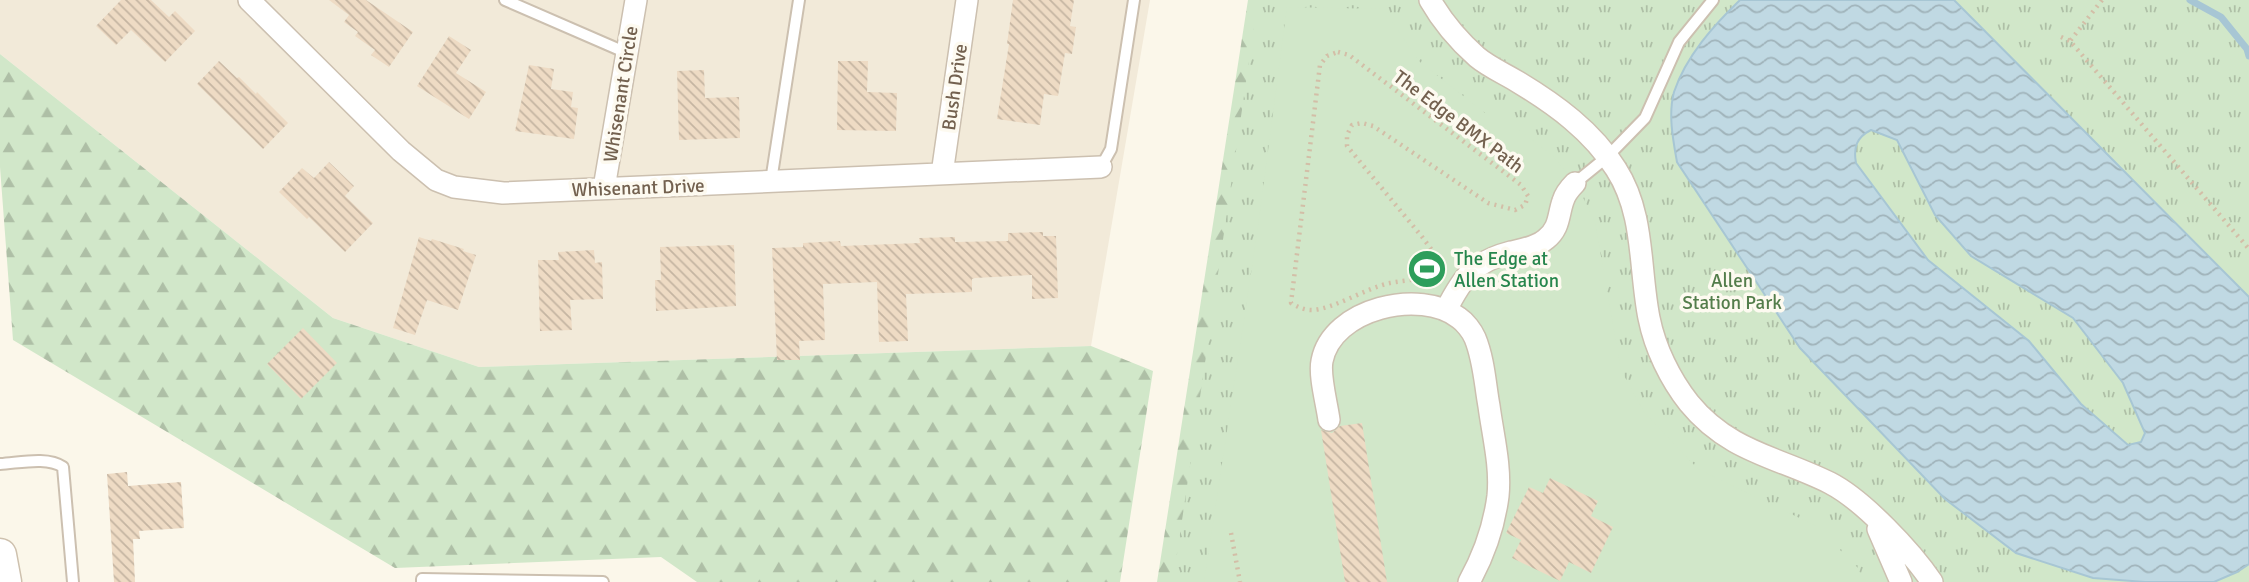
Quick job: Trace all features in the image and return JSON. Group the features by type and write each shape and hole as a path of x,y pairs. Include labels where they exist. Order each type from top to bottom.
{"street":[{"name":"Whisenant Circle","path":"604,188 636,0"},
{"name":"Bush Drive","path":"942,174 967,0"},
{"path":"1430,0 1441,18 1478,57 1582,125 1616,169 1630,197 1637,222 1649,318 1658,349 1689,403 1719,433 1769,459 1832,484 1869,512 1922,567 1932,582"},
{"name":"Whisenant Drive","path":"253,1 401,152 436,180 454,187 503,193 1101,167"},
{"path":"1446,310 1461,281 1489,259 1534,247 1546,239 1556,229 1562,201 1575,183"},
{"path":"1329,420 1321,364 1331,341 1347,323 1369,311 1420,303 1446,310 1460,318 1474,335 1481,355 1499,473 1494,518 1483,555 1469,582"},
{"path":"1869,512 1890,552 1901,582"},
{"path":"0,555 5,582"},
{"path":"1476,582 1490,582"}],"lane":[{"path":"505,0 627,53"},
{"path":"771,181 799,0"},
{"path":"1101,167 1111,149 1134,0"},
{"path":"1575,183 1607,158 1645,118 1679,42 1713,0"},
{"path":"0,464 43,461 56,462 63,467 73,582"},
{"path":"422,582 422,579 603,582"}],"path":[{"path":"2070,41 2102,0"},
{"path":"2061,37 2070,41 2249,249"},
{"name":"The Edge BMX Path","path":"1338,52 1349,55 1521,185 1528,196 1525,205 1515,209 1488,203 1373,126 1362,123 1352,125 1347,135 1347,146 1445,268 1439,276 1390,283 1322,308 1310,310 1291,303 1320,65 1327,57 1338,52"},
{"path":"1231,533 1240,582"}],"shaded area":[{"path":"0,0 1150,0 1091,346 479,367 333,318 0,54"}],"green space":[{"path":"1248,0 1288,0 1204,582 1157,582"},
{"name":"Allen Station Park","path":"1258,0 2249,0 2249,582 1173,582"},
{"name":"The Edge at Allen Station","path":"1287,7 1383,9 1420,62 1485,113 1519,130 1552,155 1577,185 1595,222 1621,370 1644,412 1698,469 1816,526 1858,568 1863,582 1204,582 1257,234"},
{"path":"0,54 333,318 479,367 1091,346 1153,371 1120,582 697,582 661,557 395,568 13,340 0,167"}],"water":[{"path":"1740,0 1954,0 2249,297 2249,564 2214,582 2145,582 2093,578 2016,553 1945,499 1800,348 1677,162 1671,118 1672,100 1679,79 1693,54","holes":["1871,130 1897,140 1935,215 1971,256 2073,318 2123,383 2145,433 2141,442 2128,445 2081,404 2029,341 1928,260 1856,163 1857,143"]}],"building":[{"path":"121,0 151,0 169,17 175,11 195,31 165,62 131,30 116,45 96,26"},
{"path":"329,0 366,0 413,32 389,67 371,55 375,50 355,36 358,32 344,22 349,15"},
{"path":"1013,0 1074,0 1070,26 1076,27 1072,54 1065,53 1058,96 1044,94 1040,125 997,119"},
{"path":"449,36 471,50 456,73 486,92 469,119 417,86"},
{"path":"219,61 256,94 257,92 288,123 263,149 197,84"},
{"path":"838,61 868,61 867,92 897,93 896,131 837,130"},
{"path":"529,65 554,69 551,89 573,92 571,107 578,108 574,139 515,131"},
{"path":"704,70 705,98 739,97 740,138 679,140 677,71"},
{"path":"329,162 354,186 345,196 373,223 345,252 279,192 302,168 314,178"},
{"path":"1043,232 1043,236 1056,236 1058,298 1032,299 1032,275 975,278 972,279 972,292 906,294 908,341 879,342 877,282 823,284 825,340 799,341 800,360 777,360 772,248 803,247 803,243 840,241 841,246 920,243 919,238 955,237 955,242 1008,241 1008,233"},
{"path":"419,237 464,249 463,251 476,255 458,310 427,300 415,335 393,328"},
{"path":"734,245 736,306 656,311 655,280 661,280 660,247"},
{"path":"594,250 595,263 602,262 603,299 570,300 572,330 540,331 538,260 559,260 558,252"},
{"path":"303,328 337,363 301,399 267,364"},
{"path":"1362,423 1387,582 1345,582 1321,430 1332,433 1340,426"},
{"path":"127,472 128,486 181,482 184,528 139,531 140,539 133,539 135,582 114,582 107,474"},
{"path":"1550,478 1598,501 1591,516 1613,527 1591,573 1569,562 1560,581 1512,558 1521,540 1506,533 1529,487 1543,493"}],"waterway":[{"path":"2190,0 2221,17 2247,49 2249,56"}],"place":[{"name":"The Edge at Allen Station","path":"1427,269"}]}
